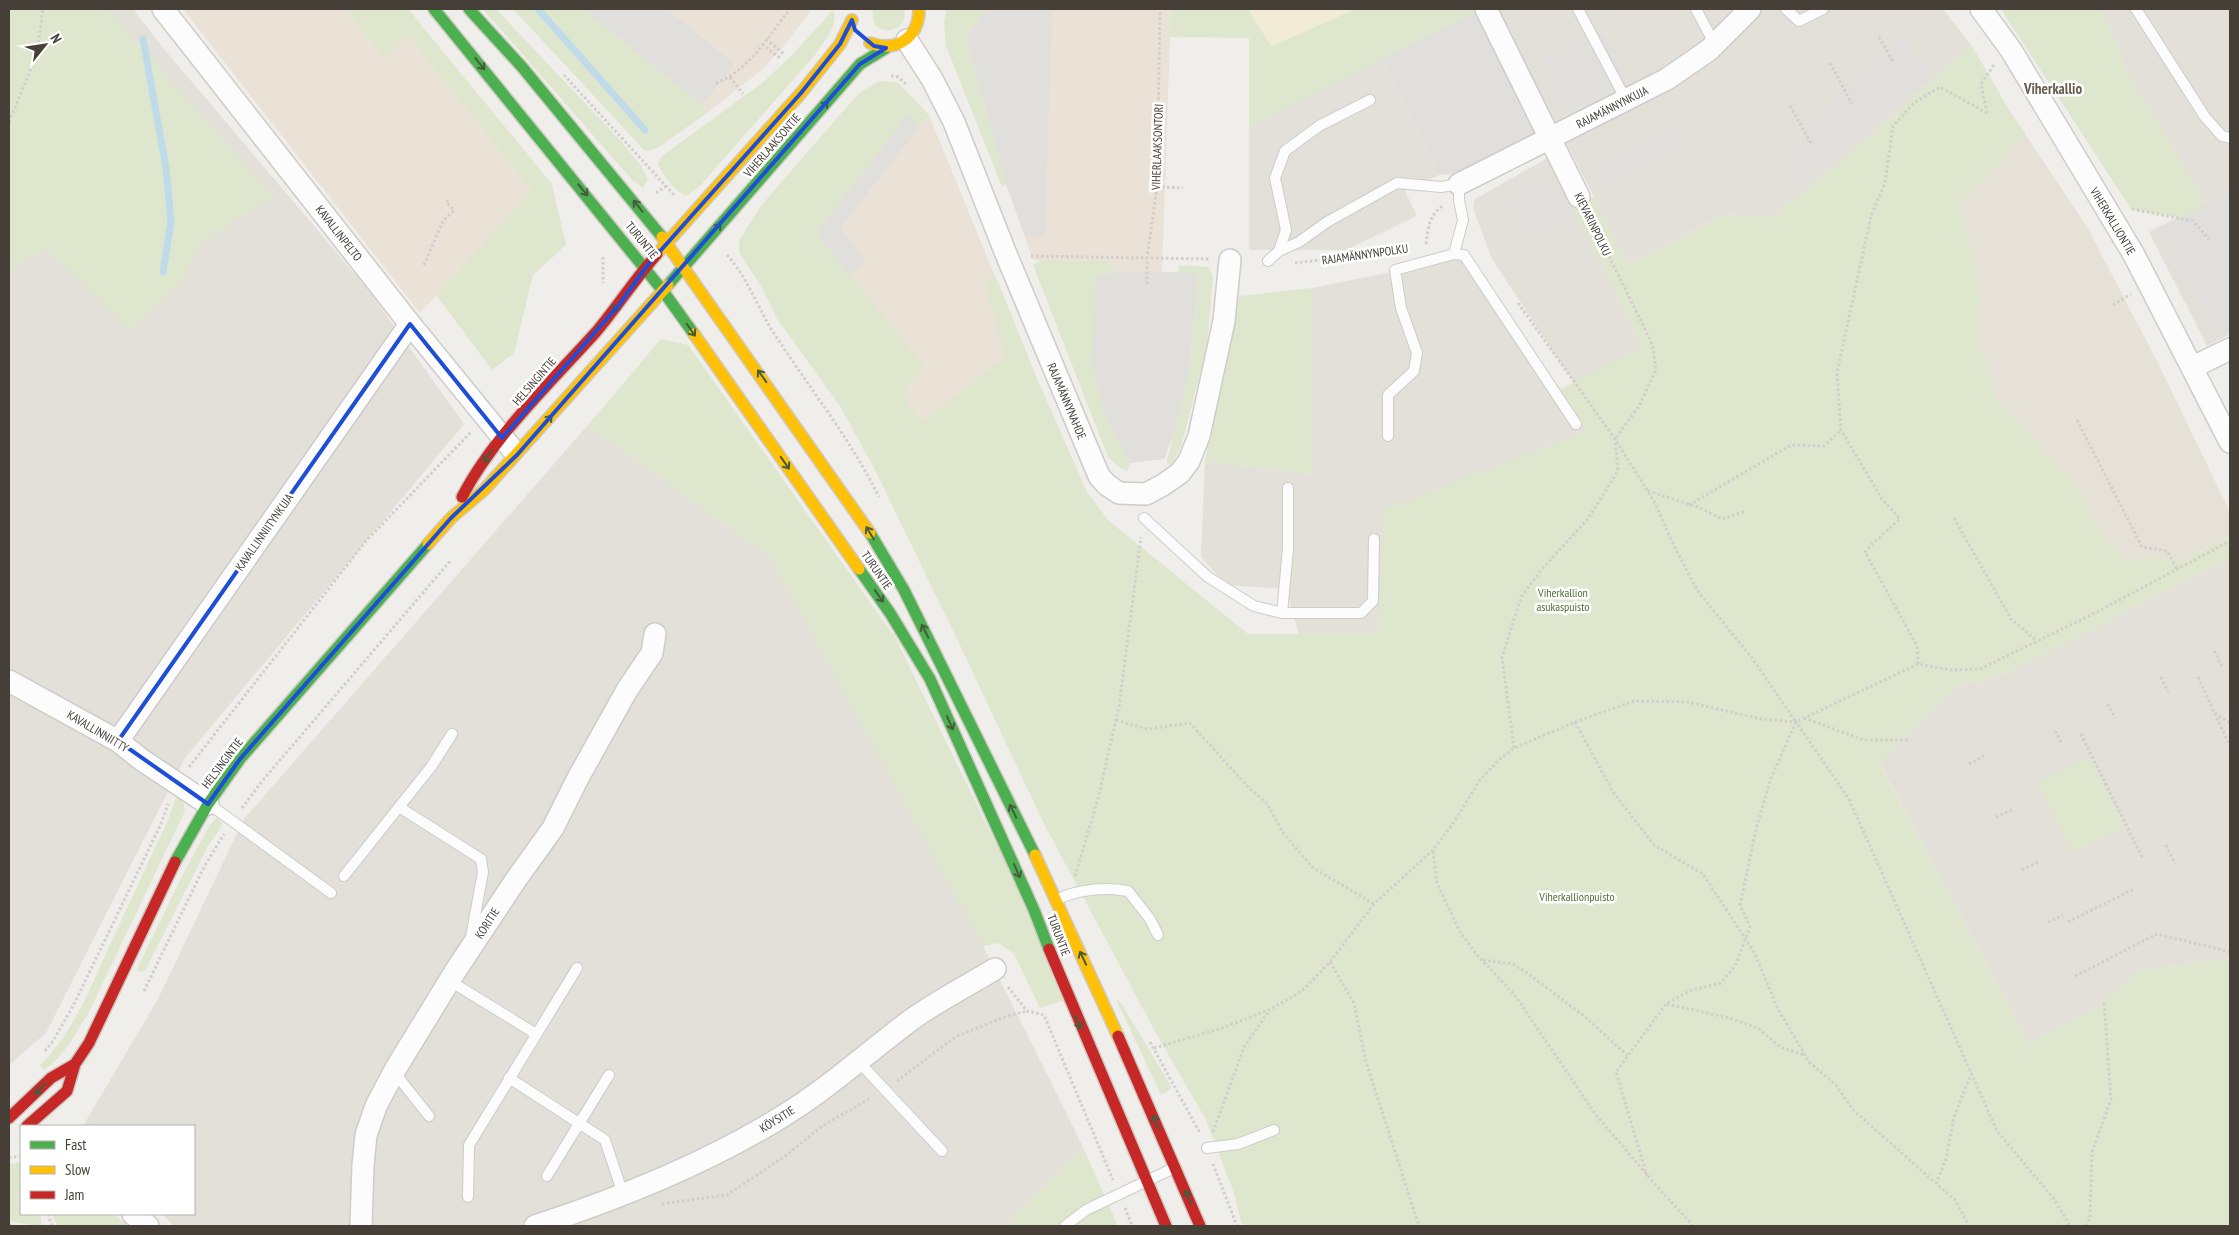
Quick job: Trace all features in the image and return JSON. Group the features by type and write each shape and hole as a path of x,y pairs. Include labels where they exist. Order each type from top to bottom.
{"main road":[{"name":"TURUNTIE","path":"434,9 646,267 890,613 930,679 1045,905 1175,1167 1200,1226"},
{"name":"TURUNTIE","path":"469,9 528,75 668,244 865,525 899,582 950,680 1045,905 1071,1004 1166,1226"},
{"path":"908,40 917,28 920,16 919,9"},
{"name":"VIHERLAAKSONTIE","path":"646,267 801,93 840,44 852,14"},
{"path":"852,14 855,30 865,41 886,48"},
{"name":"VIHERLAAKSONTIE","path":"663,291 860,64 886,48 897,46 908,40"},
{"name":"HELSINGINTIE","path":"452,518 472,478 502,438 619,305 646,267"},
{"name":"HELSINGINTIE","path":"18,1125 67,1091 75,1064 89,1044 178,856 208,804 240,759 452,518 484,490 517,455 663,291"},
{"name":"HELSINGINTIE","path":"18,1125 51,1078 75,1064"}],"street":[{"name":"KAVALLINPELTO","path":"163,9 410,324 517,455"},
{"name":"KIEVARINPOLKU","path":"1486,9 1580,197"},
{"name":"RAJAMÄNNYNKUJA","path":"1459,192 1550,138 1667,79 1714,45 1750,9"},
{"name":"VIHERKALLIONTIE","path":"1981,9 2011,50 2134,255 2230,442"},
{"name":"RAJAMÄNNYNAHDE","path":"908,40 932,79 954,122 1006,254 1099,476 1107,485 1119,493 1129,495 1146,494 1163,486 1180,473 1189,461 1199,436 1224,321 1230,260"},
{"name":"KAVALLINNIITYNKUJA","path":"118,741 410,324"},
{"path":"2193,367 2230,349"},
{"name":"KORITIE","path":"361,1226 366,1135 376,1106 394,1072 468,952 553,828 626,690 652,653 655,634"},
{"name":"KAVALLINNIITTY","path":"9,681 118,741 142,760 208,804"},
{"name":"KÖYSITIE","path":"535,1226 623,1194 724,1151 785,1115 859,1062 912,1019 995,969"},
{"path":"135,1215 148,1226"}],"lane":[{"path":"1578,9 1626,100"},
{"path":"1696,9 1714,45"},
{"path":"1786,9 1799,22 1823,9"},
{"path":"2136,9 2205,117 2222,136 2230,138"},
{"path":"1279,251 1286,230 1275,178 1284,151 1319,126 1370,100"},
{"path":"1268,261 1279,251 1299,242 1327,222 1397,182 1441,187 1459,192 1463,220 1454,254"},
{"path":"1388,436 1388,395 1414,371 1417,353 1401,308 1395,270 1454,254 1464,255 1576,424"},
{"path":"1282,613 1288,549 1288,488"},
{"path":"1144,518 1208,577 1254,606 1282,613 1361,614 1373,601 1374,540"},
{"path":"344,876 431,767 452,734"},
{"path":"208,804 331,893"},
{"path":"399,807 481,859 483,872 468,952"},
{"path":"1045,905 1070,894 1111,888 1128,891 1150,919 1158,935"},
{"path":"468,1197 469,1145 577,968"},
{"path":"450,982 536,1034"},
{"path":"859,1062 942,1151"},
{"path":"394,1072 429,1116"},
{"path":"547,1176 609,1075"},
{"path":"510,1078 605,1140 623,1194"},
{"path":"1207,1148 1238,1144 1274,1130"},
{"path":"1065,1226 1086,1210 1175,1167"}],"path":[{"path":"9,122 37,54 43,9"},
{"path":"716,83 730,77 743,68 790,9"},
{"name":"VIHERLAAKSONTORI","path":"1147,284 1147,258 1157,187 1160,9"},
{"path":"1879,38 1893,62"},
{"path":"766,39 785,54"},
{"path":"762,44 781,59"},
{"path":"1830,63 1852,104"},
{"path":"1918,664 1918,646 1865,552 1900,519 1882,499 1841,430 1837,373 1871,216 1885,183 1893,126 1914,103 1940,87 1987,113 1981,84 1994,65"},
{"path":"730,77 743,94"},
{"path":"1790,106 1812,145"},
{"path":"1157,187 1183,188"},
{"path":"1426,245 1428,224 1432,215 1459,192"},
{"name":"KIEVARINPOLKU","path":"1580,197 1653,347 1656,370 1639,406 1615,439"},
{"path":"424,265 443,221 454,210 446,202 450,199"},
{"path":"2125,209 2193,220 2210,239"},
{"name":"RAJAMÄNNYNPOLKU","path":"1418,247 1459,234"},
{"name":"RAJAMÄNNYNPOLKU","path":"1268,261 1298,263 1400,250"},
{"path":"1006,254 1147,258"},
{"path":"1513,295 1615,439 1647,490 1697,590 1752,658 1849,798 1997,1131 2054,1199 2070,1226"},
{"path":"2077,420 2142,547 2167,551 2177,569"},
{"path":"1689,505 1792,445 1824,446 1841,430"},
{"path":"1514,748 1502,657 1514,616 1522,596 1536,576 1588,519 1618,471 1615,439"},
{"path":"1647,490 1722,519 1746,511"},
{"path":"1070,894 1098,799 1116,720 1144,518"},
{"path":"1954,518 2011,619 2037,641"},
{"path":"1154,1048 1219,1029 1269,1010 1302,991 1330,962 1374,904 1432,851 1452,825 1480,780 1514,748 1575,722 1634,701 1687,702 1762,719 1796,722 1918,664 1950,670 1980,669 2230,541"},
{"path":"2214,651 2222,666"},
{"path":"2198,677 2230,746"},
{"path":"2161,678 2168,692"},
{"path":"2108,704 2115,718"},
{"path":"2215,713 2230,723"},
{"path":"1804,718 1864,740 1909,740"},
{"path":"1116,720 1147,729 1190,723 1250,789 1266,802 1284,834 1313,868 1374,904"},
{"path":"1575,722 1613,792 1654,845 1703,874 1754,952 1778,1009 1809,1062 1836,1085 1853,1110 1955,1200 1969,1226"},
{"path":"1647,1176 1616,1072 1666,1004 1689,991 1721,983 1735,966 1750,927 1740,905 1756,825 1771,778 1796,722"},
{"path":"2055,730 2062,744"},
{"path":"2081,734 2142,857"},
{"path":"1969,764 1984,756"},
{"path":"1996,818 2012,810"},
{"path":"2166,845 2175,864"},
{"path":"1432,851 1437,883 1460,932 1482,960 1514,994 1596,1115 1692,1226"},
{"path":"2022,870 2038,862"},
{"path":"2068,922 2134,889"},
{"path":"2048,922 2064,915"},
{"path":"2075,976 2157,934 2230,952"},
{"path":"1482,960 1513,964 1527,973 1584,1016 1627,1055"},
{"path":"1330,962 1354,1003 1366,1062 1419,1226"},
{"path":"995,969 1027,1011"},
{"path":"2086,1226 2090,1218 2092,1152 2111,1100 2104,1001"},
{"path":"1666,1004 1728,1018 1758,1028 1780,1047 1805,1055"},
{"path":"1207,1148 1244,1047 1269,1010"},
{"path":"656,1205 727,1194 784,1157 822,1126 884,1091 955,1037 1007,1016 1027,1011 1044,1016 1132,1226"},
{"path":"1936,1184 1946,1159 1954,1117 1971,1073"},
{"path":"9,1225 14,1226"}],"highlighted area":[{"path":"852,20 855,30 874,46 886,48 860,64 517,455 451,518 240,759 208,804 118,741 410,324 502,438 619,305 646,267 801,93 840,44"}],"shaded area":[{"path":"9,9 133,9 164,49 369,291 464,424 185,758 46,1033 9,1065"},
{"path":"183,9 345,9 384,57 407,35 531,190 420,313"},
{"path":"583,9 812,9 787,42 763,69 707,113 702,105"},
{"path":"583,9 667,9 735,64 702,105"},
{"path":"986,9 1171,9 1162,272 1117,271 1111,261 1033,260 1006,184"},
{"path":"986,9 1052,9 1045,237 1025,236 1006,184 966,37"},
{"path":"1498,9 1943,9 1972,46 1803,194 1770,217 1723,215 1628,264"},
{"path":"2102,9 2230,9 2230,334 2207,346 2149,232 2206,203 2129,76"},
{"path":"1480,10 1541,131 1460,173 1439,175 1381,59"},
{"path":"1602,28 1630,79 1568,112 1541,60"},
{"path":"1905,39 1932,75 1805,185 1789,167 1809,124 1855,76"},
{"path":"1381,59 1439,175 1405,191 1417,216 1346,250 1249,250 1249,126"},
{"path":"880,81 898,83 929,115 1035,374 922,421 760,207 858,94"},
{"path":"908,115 919,128 840,228 866,261 851,276 816,233"},
{"path":"2012,115 2087,227 2158,363 2230,512 2230,536 2179,562 2085,596 1875,304"},
{"path":"1678,121 1689,143 1603,186 1592,164"},
{"path":"1548,158 1643,347 1574,383 1492,259 1473,208 1475,199"},
{"path":"1552,177 1573,216 1530,238 1510,200"},
{"path":"2230,192 2230,330 2216,338 2159,230"},
{"path":"1466,257 1588,431 1384,510 1378,634 1299,634 1286,589 1226,585 1201,557 1205,461 1312,474 1312,288"},
{"path":"1117,271 1178,272 1199,275 1188,378 1174,434 1164,459 1130,463 1106,418 1093,367 1095,276"},
{"path":"588,425 770,557 972,924 1083,1147 1006,1226 174,1226 163,1215 195,1215 195,1125 84,1125 158,999 244,819"},
{"path":"2230,559 2230,958 2138,971 2095,1009 2029,1044 1879,762 1956,687 2002,675"}],"green space":[{"path":"9,9 108,9 273,196 201,243 180,283 130,331 46,249 9,271"},
{"path":"345,9 408,9 552,184 566,245 533,275 514,353 492,370 436,295 531,190 408,36 384,58"},
{"path":"483,9 496,9 620,140 640,164 648,179 643,188 633,181"},
{"path":"513,9 583,9 702,105 707,113 656,149 645,151"},
{"path":"872,9 904,9 905,16 900,26 895,29 884,30 874,23"},
{"path":"947,9 986,9 966,37 1006,184 1002,187 946,46 944,21"},
{"path":"1171,9 1248,9 1272,46 1355,9 1480,10 1249,126 1249,38 1170,37"},
{"path":"2001,9 2102,9 2129,76 2206,203 2181,218 2131,209"},
{"path":"833,10 835,15 832,27 815,55 699,187 686,196 677,190 666,178 658,164 662,156 762,83 790,57"},
{"name":"Viherkallionpuisto","path":"1972,46 2012,115 2026,134 1960,203 1980,287 1981,348 1994,395 2078,488 2100,531 2128,562 2158,557 2179,562 2230,536 2230,559 2002,675 1956,687 1879,763 2029,1044 2095,1009 2138,971 2230,958 2230,1226 1242,1226 1235,1196 1206,1120 1157,1035 1044,824 875,470 840,406 777,319 762,288 739,252 739,241 760,207 858,94 880,81 898,83 929,115 919,128 908,115 816,233 926,368 906,387 905,398 922,421 1005,358 985,282 994,276 1087,492 1108,520 1248,634 1378,634 1383,510 1587,431 1559,390 1643,347 1573,208 1594,197 1628,264 1724,215 1770,217 1803,194"},
{"path":"1041,260 1111,261 1117,271 1095,276 1106,418 1130,463 1127,471 1120,468 1108,457 1033,265"},
{"path":"1179,265 1209,267 1213,277 1207,347 1181,447 1172,463 1168,465 1167,460 1188,378 1199,276 1178,272"},
{"path":"1312,288 1312,474 1205,461 1239,296"},
{"path":"661,339 688,345 896,639 1022,897 1063,1001 1040,1008 1014,954 998,943 983,946 770,557 588,425"},
{"path":"2090,757 2125,828 2073,853 2038,783"},
{"path":"178,792 183,799 185,811 88,1014 64,1052 44,1070 40,1065 62,1039 87,995 168,820"},
{"path":"217,817 222,823 218,832 208,846 145,971 139,972 137,969 183,874 209,826"},
{"path":"1116,999 1121,1003 1172,1088 1161,1095"},
{"path":"1083,1147 1118,1226 1006,1226"},
{"path":"20,1162 20,1215 40,1215 42,1225 35,1226 9,1221 9,1164"},
{"path":"52,1215 114,1215 129,1226 57,1226"}],"sand":[{"path":"1248,9 1355,9 1271,46"}],"waterway":[{"path":"538,9 645,130"},
{"path":"143,39 166,168 171,222 163,272"}],"traffic: fast":[{"path":"434,9 663,291 694,334"},
{"path":"469,9 522,67 662,237"},
{"path":"668,285 860,64 886,48"},
{"path":"870,533 904,590 1035,855"},
{"path":"175,862 208,804 240,759 428,544"},
{"path":"859,569 890,613 930,679 1034,910 1049,949"}],"traffic: slow":[{"path":"870,43 889,46 905,40 915,28 919,9"},
{"path":"657,254 801,93 840,44 852,20"},
{"path":"662,237 870,533"},
{"path":"428,544 451,518 484,490 668,285"},
{"path":"694,334 859,569"},
{"path":"1035,855 1118,1036"}],"traffic: jam":[{"path":"462,497 475,475 506,432 596,332 657,254"},
{"path":"28,1125 67,1091 75,1064 89,1043 175,862"},
{"path":"1049,949 1166,1226"},
{"path":"1118,1036 1200,1226"},
{"path":"9,1118 51,1078 75,1064"}],"district":[{"name":"Viherkallio","path":"2053,88"}],"park label":[{"name":"Viherkallion asukaspuisto","path":"1563,599"}]}
